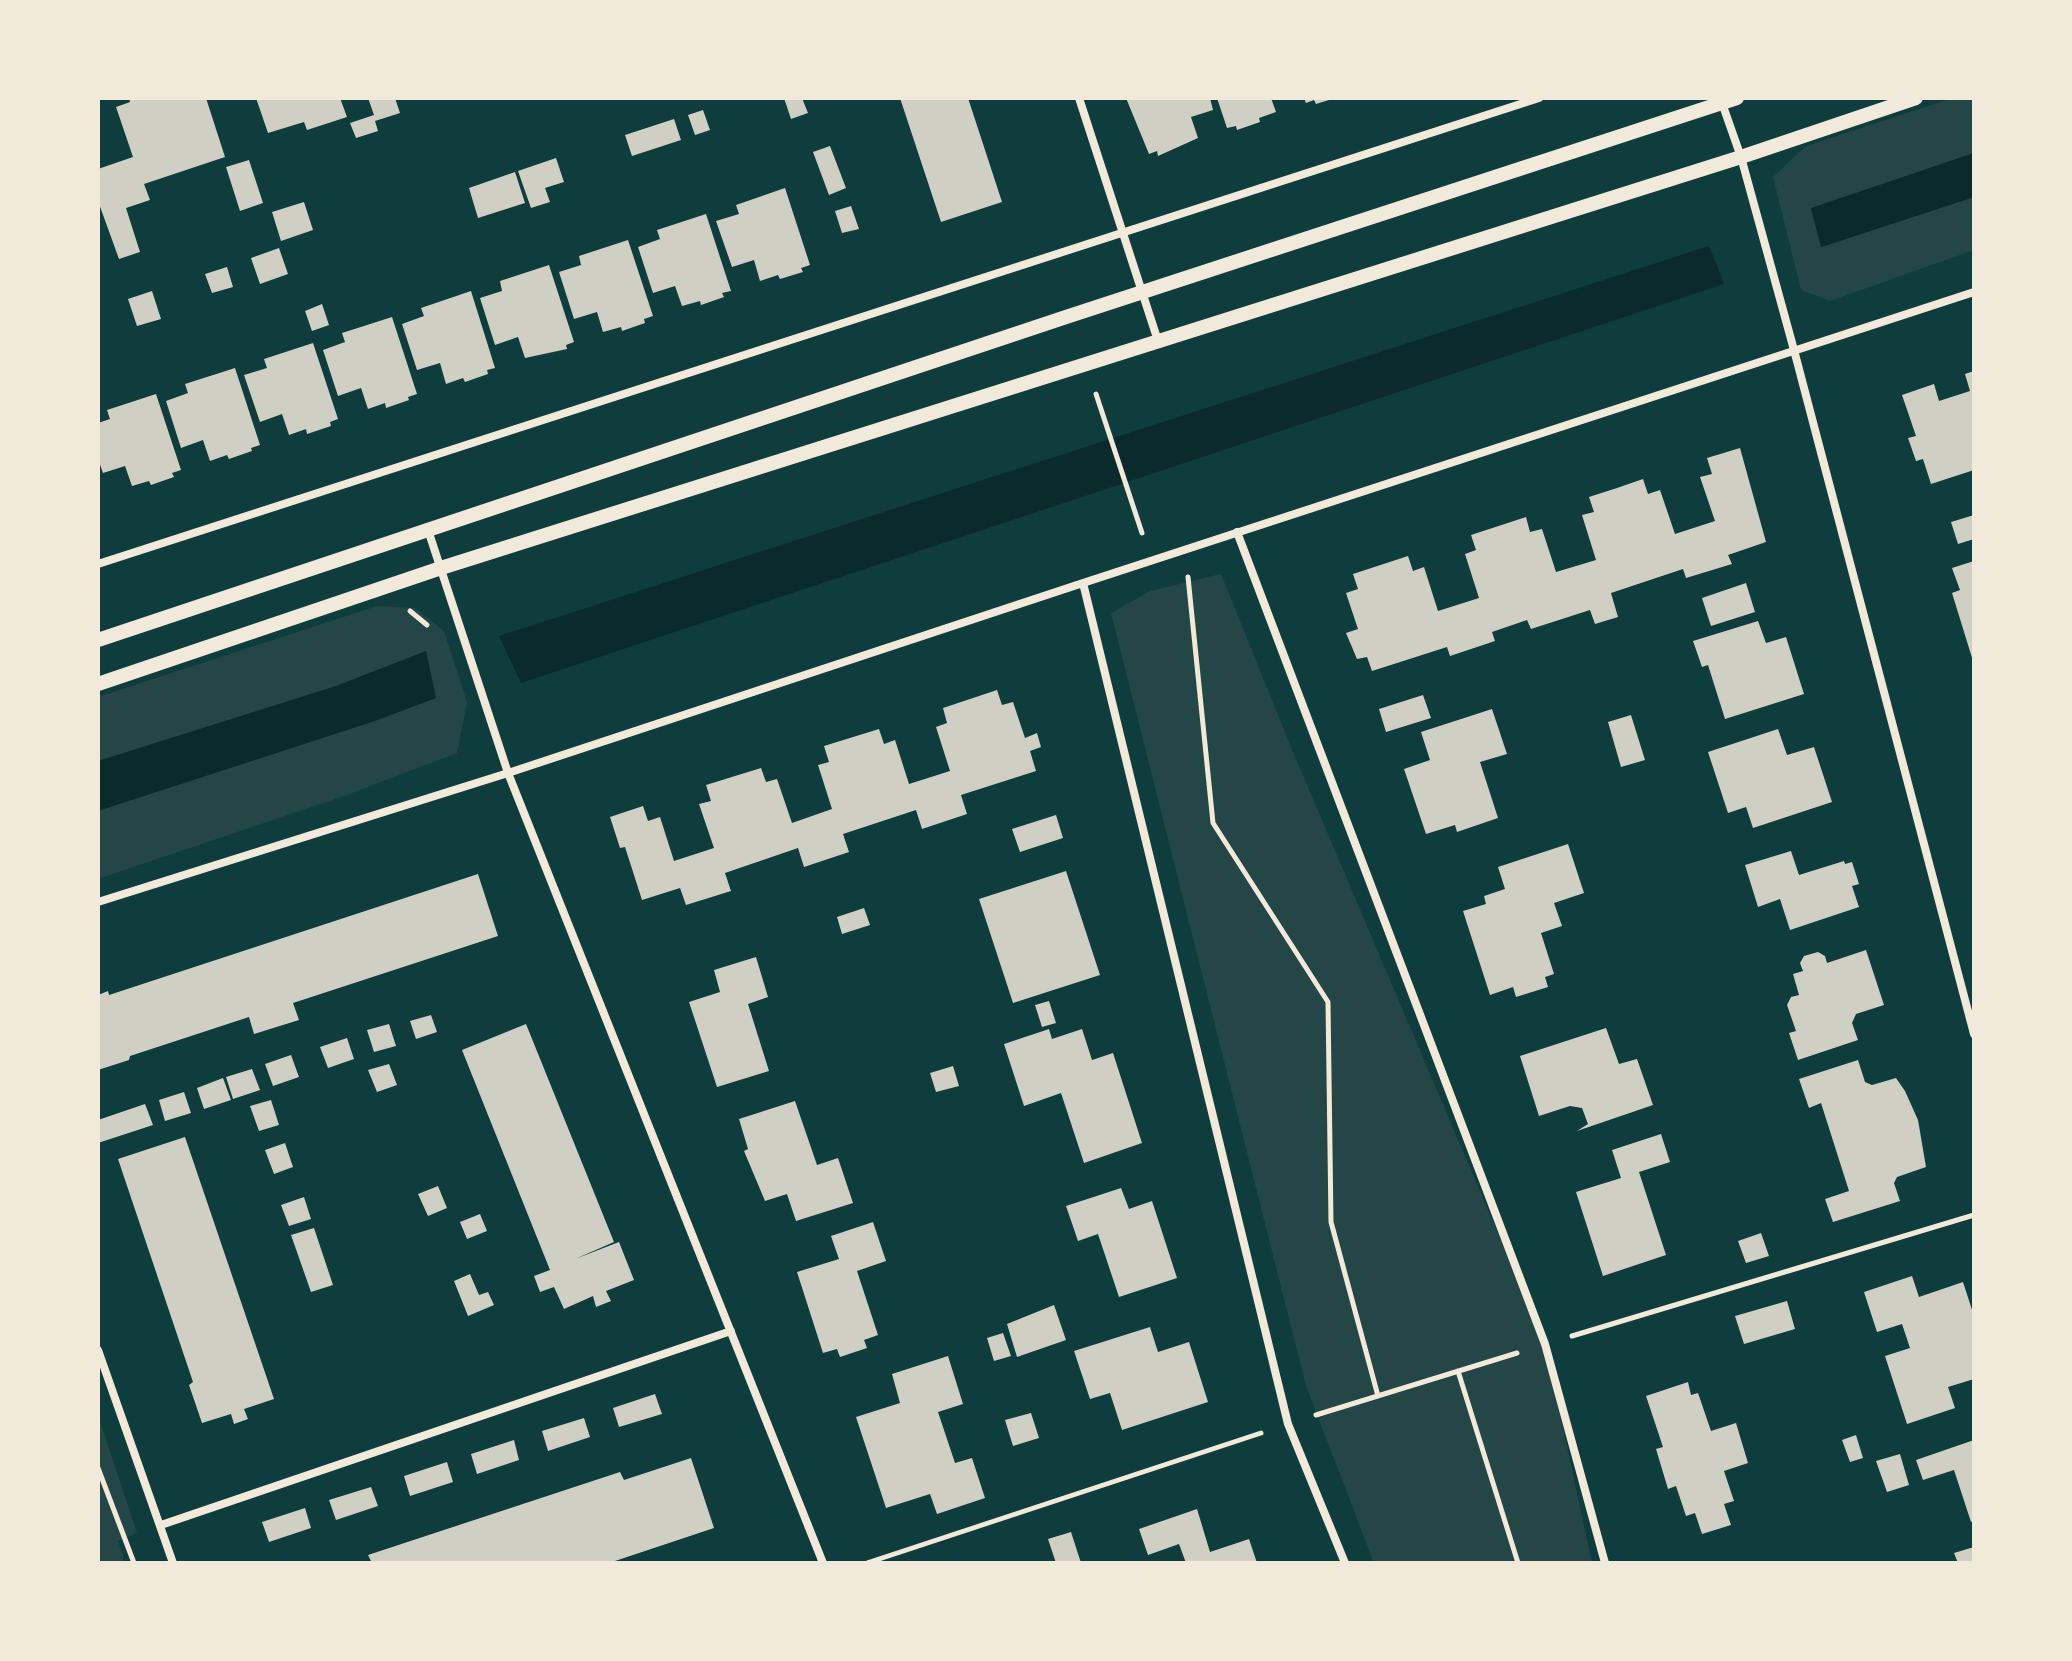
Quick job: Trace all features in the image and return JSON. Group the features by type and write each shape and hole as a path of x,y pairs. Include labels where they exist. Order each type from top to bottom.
{"street":[{"path":"1079,98 1158,341"},
{"path":"98,564 1539,98"},
{"path":"98,684 441,568 1741,157 1916,98"},
{"path":"98,640 1141,292 1730,100 1741,157 1974,1034"},
{"path":"98,902 508,773 1974,292"},
{"path":"428,530 508,773 823,1563"},
{"path":"1237,532 1545,1344 1605,1563"},
{"path":"1083,583 1288,1424 1345,1563"},
{"path":"161,1525 731,1331"},
{"path":"98,1350 173,1563"}],"path":[{"path":"1098,402 1133,505"},
{"path":"1185,549 1213,823 1328,1002 1331,1222 1378,1396"},
{"path":"399,610 410,611 430,628"},
{"path":"867,1563 1288,1424 1974,1215"},
{"path":"1458,1371 1518,1563"},
{"path":"98,1468 134,1563"}],"shaded area":[{"path":"1953,98 1974,98 1974,153 1811,209 1822,247 1974,197 1974,250 1830,301 1801,290 1773,177 1806,146"},
{"path":"1974,153 1974,197 1821,247 1811,208"},
{"path":"1709,246 1724,284 521,683 499,636"},
{"path":"1221,574 1293,752 1545,1344 1592,1563 1374,1563 1306,1386 1111,613 1150,591"},
{"path":"377,606 415,608 444,631 467,702 457,753 347,795 98,879 98,697"},
{"path":"426,651 436,698 375,721 98,811 98,761 336,686"},
{"path":"98,1415 137,1533 118,1541 125,1563 98,1563"}],"building":[{"path":"129,98 206,98 225,157 144,184 150,200 126,208 140,252 119,259 98,201 98,169 133,157 116,107 130,102"},
{"path":"256,98 340,98 347,117 307,130 304,122 268,133"},
{"path":"368,98 395,98 400,113 375,121 378,131 356,138 350,123 374,115"},
{"path":"784,98 802,98 808,113 791,119"},
{"path":"900,98 968,98 1002,202 941,222"},
{"path":"1126,98 1210,98 1213,110 1191,117 1198,138 1158,156 1157,151 1149,154"},
{"path":"1217,98 1271,98 1276,112 1237,130 1236,126 1227,128"},
{"path":"1304,98 1332,99 1316,104 1314,100 1306,103"},
{"path":"703,110 710,130 695,135 688,115"},
{"path":"674,119 681,140 632,156 625,135"},
{"path":"830,146 846,188 829,195 813,152"},
{"path":"556,158 564,182 545,188 550,202 531,208 518,171"},
{"path":"249,160 263,203 240,211 226,167"},
{"path":"515,172 525,203 478,218 469,188"},
{"path":"785,188 810,265 801,268 803,272 760,281 754,260 732,267 716,221 739,214 736,205"},
{"path":"304,202 313,230 281,241 272,212"},
{"path":"851,206 859,229 842,233 835,211"},
{"path":"706,214 731,291 722,293 724,297 701,305 700,301 682,306 675,286 653,293 638,247 660,239 657,230"},
{"path":"628,240 653,316 644,319 645,323 622,331 621,327 603,332 597,312 574,319 559,272 581,265 579,256"},
{"path":"279,248 288,274 260,284 251,258"},
{"path":"549,265 574,342 566,345 567,349 525,358 518,337 495,345 480,298 502,291 500,281"},
{"path":"227,267 233,287 212,293 205,274"},
{"path":"152,291 161,319 137,326 128,299"},
{"path":"471,291 495,368 487,370 488,374 465,382 463,378 446,384 440,363 417,370 402,324 424,316 421,308"},
{"path":"322,304 329,325 312,331 305,311"},
{"path":"392,317 417,394 386,408 385,403 368,409 361,388 338,396 323,350 345,342 342,333"},
{"path":"313,343 338,419 330,422 331,426 307,434 306,429 289,435 282,414 260,422 244,375 267,368 264,359"},
{"path":"235,368 260,445 229,459 227,455 210,461 203,440 181,448 166,401 188,393 185,384"},
{"path":"1974,371 1974,470 1931,484 1923,459 1916,461 1908,438 1916,436 1902,395 1934,384 1939,401 1970,391 1965,374"},
{"path":"156,394 181,470 172,473 174,477 151,485 149,481 132,486 125,466 103,473 98,459 98,423 110,419 107,410"},
{"path":"1740,448 1766,542 1728,555 1732,564 1686,578 1683,569 1611,593 1618,617 1595,624 1590,610 1531,629 1527,620 1492,632 1495,641 1450,656 1447,647 1372,671 1367,657 1357,659 1346,633 1358,629 1346,593 1358,589 1353,574 1408,556 1413,571 1424,567 1438,611 1479,598 1465,554 1476,550 1471,535 1526,517 1530,532 1542,529 1556,572 1596,560 1582,515 1594,512 1589,497 1643,479 1648,494 1660,490 1675,534 1715,521 1700,477 1712,474 1707,458"},
{"path":"1974,515 1974,539 1958,544 1951,522"},
{"path":"1974,561 1973,661 1952,593 1960,590 1952,568"},
{"path":"1746,583 1755,612 1711,626 1702,598"},
{"path":"1758,621 1766,643 1786,637 1804,694 1725,719 1708,665 1702,667 1693,641"},
{"path":"997,690 1002,705 1013,702 1025,738 1037,733 1041,747 1030,751 1036,771 961,795 967,814 922,829 916,810 843,834 849,852 804,867 798,848 725,873 731,891 686,905 680,888 642,900 625,847 620,848 610,817 643,806 648,821 660,817 674,861 714,848 699,804 711,801 706,785 761,768 766,782 777,779 792,823 832,809 818,765 829,762 824,746 879,729 884,744 895,740 909,784 950,771 936,727 947,723 943,708"},
{"path":"1423,695 1431,718 1386,732 1379,709"},
{"path":"1492,709 1507,754 1480,762 1498,818 1457,832 1455,825 1426,834 1404,769 1430,760 1421,732"},
{"path":"1631,715 1645,760 1621,767 1608,722"},
{"path":"1778,729 1787,755 1814,747 1832,802 1753,828 1746,807 1728,813 1708,752"},
{"path":"1056,815 1063,838 1020,852 1012,829"},
{"path":"1568,844 1584,893 1554,903 1562,926 1541,933 1554,974 1545,977 1548,987 1516,997 1513,987 1490,995 1463,911 1486,904 1484,896 1505,889 1498,867"},
{"path":"1791,851 1799,875 1844,861 1845,864 1852,862 1859,884 1852,886 1859,907 1790,930 1780,899 1758,907 1745,865"},
{"path":"1066,871 1100,975 1013,1003 979,899"},
{"path":"478,874 498,936 293,1003 299,1020 254,1034 249,1017 130,1056 129,1060 98,1070 98,995 108,991 109,995"},
{"path":"864,908 870,925 842,934 837,917"},
{"path":"1866,950 1884,1005 1856,1014 1852,1023 1858,1040 1798,1060 1789,1033 1796,1031 1787,1005 1791,997 1799,995 1793,974 1803,971 1800,963 1804,956 1818,952 1825,956 1827,963"},
{"path":"756,957 768,997 748,1004 769,1071 717,1087 689,1002 720,992 714,970"},
{"path":"1049,1001 1056,1023 1042,1027 1035,1005"},
{"path":"431,1015 437,1032 416,1039 410,1021"},
{"path":"389,1024 396,1046 374,1052 367,1030"},
{"path":"526,1024 614,1242 575,1259 619,1242 634,1280 606,1291 611,1301 596,1307 593,1296 564,1309 554,1287 540,1292 534,1276 550,1270 462,1050"},
{"path":"1606,1028 1619,1064 1637,1059 1653,1105 1577,1131 1588,1124 1582,1108 1570,1106 1539,1116 1520,1056"},
{"path":"1049,1029 1052,1039 1082,1029 1092,1060 1113,1053 1142,1143 1084,1163 1061,1093 1024,1106 1004,1044"},
{"path":"347,1038 354,1059 328,1068 320,1047"},
{"path":"291,1055 299,1077 273,1086 265,1064"},
{"path":"1858,1060 1865,1082 1872,1085 1896,1078 1905,1091 1918,1120 1926,1167 1897,1177 1894,1183 1900,1201 1833,1222 1825,1199 1849,1191 1821,1103 1809,1108 1799,1079"},
{"path":"389,1064 397,1085 377,1092 368,1070"},
{"path":"953,1066 959,1086 936,1092 930,1073"},
{"path":"252,1069 260,1090 233,1099 226,1077"},
{"path":"223,1078 231,1100 204,1109 197,1088"},
{"path":"184,1092 191,1113 165,1121 159,1100"},
{"path":"271,1100 279,1125 259,1131 250,1106"},
{"path":"795,1101 817,1165 838,1158 853,1203 796,1221 787,1194 765,1201 744,1151 748,1149 739,1119"},
{"path":"145,1104 153,1125 98,1143 98,1120"},
{"path":"1661,1134 1670,1162 1639,1172 1666,1255 1603,1276 1576,1192 1621,1178 1612,1150"},
{"path":"185,1137 274,1399 244,1409 248,1419 234,1424 231,1414 202,1423 189,1385 193,1382 118,1159"},
{"path":"285,1143 293,1167 274,1174 265,1150"},
{"path":"438,1186 447,1208 428,1216 418,1194"},
{"path":"1121,1188 1129,1209 1152,1201 1177,1278 1119,1297 1098,1234 1078,1241 1066,1206"},
{"path":"304,1197 311,1219 289,1226 281,1205"},
{"path":"480,1214 487,1231 467,1239 460,1222"},
{"path":"873,1222 886,1261 857,1271 878,1335 864,1340 867,1348 840,1357 837,1349 823,1353 797,1272 839,1259 831,1236"},
{"path":"314,1228 333,1285 311,1292 291,1235"},
{"path":"1761,1233 1769,1256 1746,1263 1738,1241"},
{"path":"470,1274 479,1295 488,1292 494,1305 468,1316 454,1281"},
{"path":"1912,1276 1919,1297 1963,1282 1974,1316 1974,1379 1948,1387 1955,1408 1907,1424 1885,1356 1910,1348 1902,1324 1877,1332 1864,1292"},
{"path":"1787,1301 1795,1329 1744,1344 1735,1316"},
{"path":"1054,1305 1066,1340 1017,1357 1007,1324"},
{"path":"1150,1327 1158,1352 1189,1342 1208,1402 1122,1430 1110,1393 1090,1399 1074,1351"},
{"path":"1003,1333 1011,1356 994,1361 987,1338"},
{"path":"948,1356 963,1404 938,1412 955,1463 972,1458 985,1498 937,1514 930,1494 886,1508 856,1417 900,1403 892,1374"},
{"path":"1688,1382 1691,1395 1698,1393 1711,1431 1736,1423 1748,1463 1724,1471 1734,1501 1724,1504 1731,1525 1702,1534 1695,1513 1686,1516 1676,1486 1668,1489 1656,1449 1663,1447 1646,1396"},
{"path":"655,1394 662,1414 619,1427 613,1408"},
{"path":"1031,1413 1039,1438 1013,1446 1005,1420"},
{"path":"584,1418 590,1437 548,1451 542,1431"},
{"path":"1856,1435 1863,1458 1850,1462 1842,1440"},
{"path":"514,1440 519,1460 477,1474 471,1454"},
{"path":"1974,1440 1974,1521 1971,1522 1954,1470 1923,1480 1916,1460"},
{"path":"1900,1454 1909,1485 1887,1492 1876,1461"},
{"path":"691,1458 714,1528 609,1563 372,1563 368,1555 620,1472 624,1480"},
{"path":"447,1462 453,1482 410,1496 404,1476"},
{"path":"371,1487 378,1506 336,1520 329,1500"},
{"path":"305,1508 311,1528 269,1542 262,1522"},
{"path":"1197,1509 1210,1552 1249,1539 1257,1563 1186,1563 1179,1544 1148,1555 1139,1529"},
{"path":"1071,1532 1081,1563 1056,1563 1048,1539"},
{"path":"1974,1547 1974,1563 1958,1563 1954,1553"}]}
